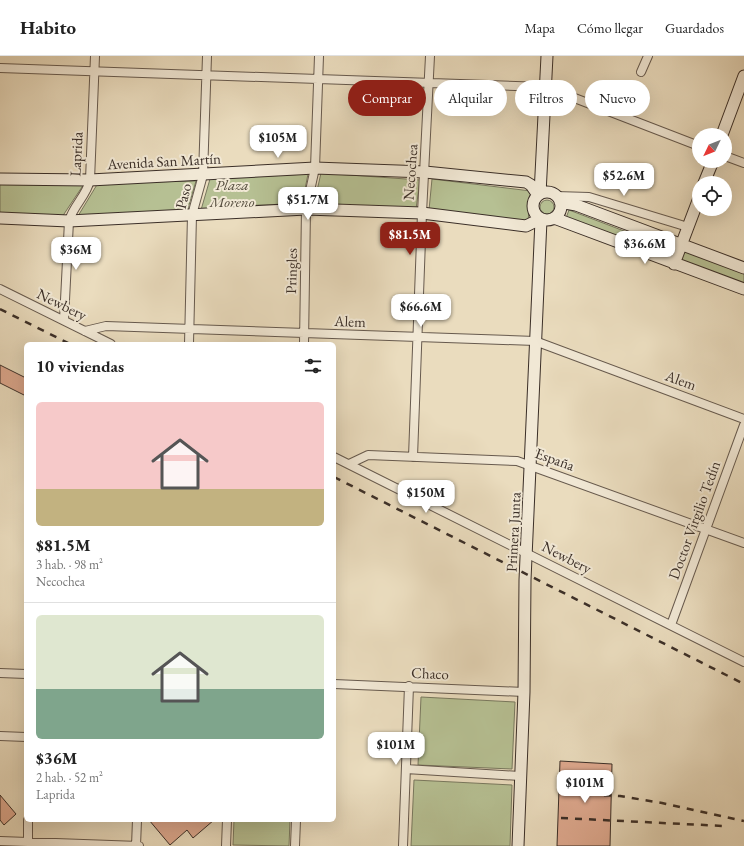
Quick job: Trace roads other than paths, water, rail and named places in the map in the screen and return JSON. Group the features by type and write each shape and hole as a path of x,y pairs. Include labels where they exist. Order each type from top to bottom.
{"main road":[{"path":"546,80 547,56"},
{"path":"725,128 744,76"},
{"path":"541,219 535,214 532,206 539,194 542,180 545,116"},
{"name":"Avenida San Martín","path":"0,179 90,180 315,168 425,172 526,182 531,184 539,194"},
{"path":"0,218 69,221 306,209 422,213 526,226 541,219 549,220 554,218 560,210 556,197 542,180"},
{"path":"539,194 556,197 744,268"},
{"path":"674,264 692,216"},
{"path":"554,218 744,289"},
{"name":"Primera Junta","path":"518,846 524,692 525,580 528,553 535,341 541,219"}],"street":[{"name":"Laprida","path":"64,320 69,221 71,214 90,180 95,56"},
{"name":"Paso","path":"189,342 192,215 203,174 207,56"},
{"name":"Pringles","path":"304,342 306,209 315,168 319,56"},
{"name":"Necochea","path":"413,457 422,213 430,56"},
{"path":"641,72 648,56"},
{"path":"0,68 515,86"},
{"path":"577,99 692,143"},
{"path":"732,159 744,163"},
{"path":"556,197 589,197 688,227"},
{"name":"Newbery","path":"0,289 107,342"},
{"name":"Alem","path":"85,331 106,326 535,341 744,419"},
{"name":"Doctor Virgilio Tedín","path":"671,625 744,425"},
{"name":"España","path":"349,464 368,455 517,461 744,543"},
{"name":"Newbery","path":"336,458 744,662"},
{"path":"0,673 24,674"},
{"name":"Chaco","path":"336,684 524,692"},
{"path":"403,846 409,686"},
{"path":"0,736 24,737"},
{"path":"406,769 520,776"},
{"path":"28,822 28,844"},
{"path":"136,846 137,822"},
{"path":"226,846 227,822"},
{"path":"295,846 296,822"},
{"path":"0,841 28,844 140,846"}],"railway":[{"path":"0,309 66,342"},
{"path":"336,478 744,684"},
{"path":"562,793 620,796 662,803 744,821"},
{"path":"561,818 724,826"}],"park label":[{"name":"Plaza Moreno","path":"232,192"}]}
